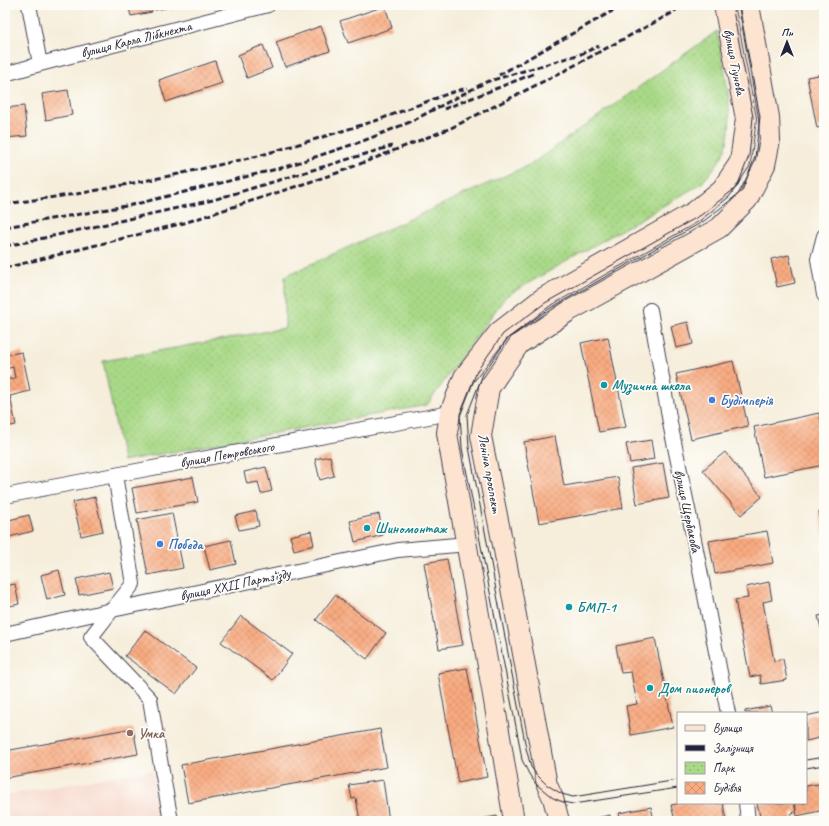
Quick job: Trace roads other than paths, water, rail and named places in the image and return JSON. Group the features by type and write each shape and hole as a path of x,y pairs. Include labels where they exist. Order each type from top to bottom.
{"street":[{"path":"29,5 40,64"},
{"name":"вулиця Карла Лібкнехта","path":"5,74 268,5"},
{"name":"вулиця Тіунова","path":"450,413 464,378 498,332 543,298 694,212 722,189 740,162 746,119 724,5"},
{"name":"вулиця Тіунова","path":"749,5 769,116"},
{"name":"Леніна проспект","path":"559,821 553,798 547,785 504,550 481,436 489,388 519,344 569,311 718,228 738,210 747,200 765,165 770,140 769,116"},
{"path":"824,236 818,259 824,295"},
{"name":"вулиця Щербакова","path":"650,310 671,428 728,712"},
{"path":"450,413 447,433 468,544 514,821"},
{"name":"вулиця Петровського","path":"5,496 450,413"},
{"path":"115,475 133,584 91,638 150,699 158,754 171,821"},
{"name":"вулиця XXII Партз'їзду","path":"5,634 398,550 468,544"},
{"path":"746,804 748,821"}],"tram line":[{"path":"677,788 573,804 553,798 536,784 529,774 522,760 462,448 460,414 477,371 503,334 545,303 701,215 737,187 749,156 753,117 732,5"},
{"path":"677,780 573,797 562,794 547,785 531,767 526,748 469,447 467,415 483,374 508,338 549,309 704,221 742,191 755,157 760,117 739,5"},
{"path":"807,760 824,757"},
{"path":"807,768 824,765"}],"railway":[{"path":"499,75 623,5"},
{"path":"666,15 672,13 682,5"},
{"path":"5,268 184,223 337,173 451,128 564,71 672,13"},
{"path":"5,227 132,205 285,167 363,141 410,122 486,82 581,54 599,46"},
{"path":"444,109 533,74"},
{"path":"5,204 83,193 174,175 258,156 378,120 467,88"},
{"path":"5,246 213,200 392,146"}],"place":[{"name":"Музична школа","path":"604,385"},
{"name":"Будімперія","path":"712,400"},
{"name":"Шиномонтаж","path":"367,528"},
{"name":"Победа","path":"160,544"},
{"name":"БМП-1","path":"569,607"},
{"name":"Дом пионеров","path":"650,688"},
{"name":"Умка","path":"130,733"}]}
